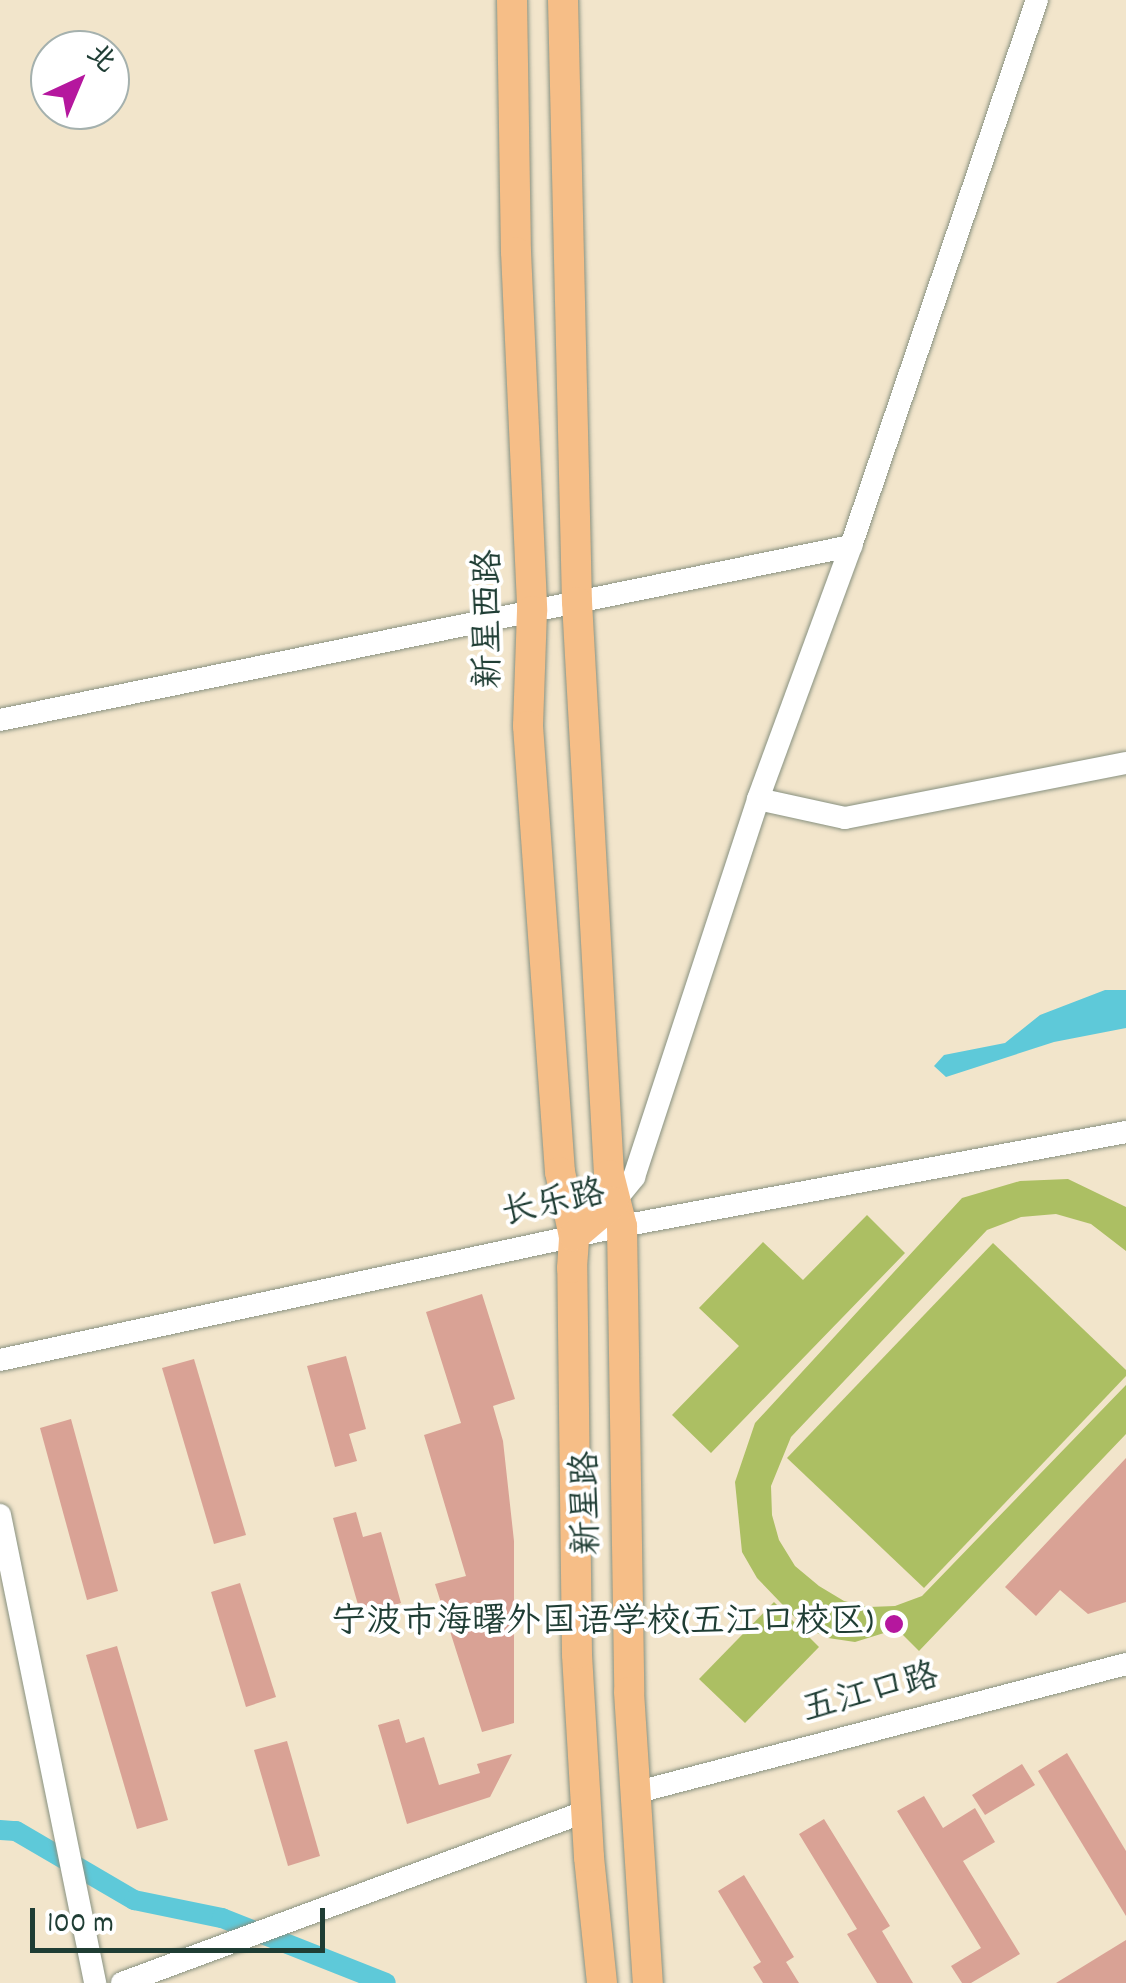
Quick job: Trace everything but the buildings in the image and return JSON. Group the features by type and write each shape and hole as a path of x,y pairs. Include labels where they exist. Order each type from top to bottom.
{"main road":[{"name":"新星西路","path":"512,0 516,252 532,611 528,726 560,1172 574,1236 577,1654 602,1983"},
{"path":"563,0 576,602 618,1214 574,1236"},
{"name":"新星路","path":"618,1214 634,1793 648,1983"}],"street":[{"path":"618,1214 634,1177 758,799 851,546 1037,0"},
{"path":"0,720 851,546"},
{"path":"758,799 845,818 1126,763"},
{"name":"长乐路","path":"618,1214 1126,1132"},
{"name":"长乐路","path":"0,1360 574,1236"},
{"path":"0,1515 94,1983"},
{"name":"五江口路","path":"634,1793 1126,1664"},
{"path":"122,1983 587,1811"}],"green space":[{"path":"1068,1179 1126,1207 1126,1251 1091,1224 1056,1214 1021,1217 987,1230 791,1437 771,1486 772,1515 779,1540 795,1566 819,1586 844,1601 869,1607 895,1606 922,1596 1126,1385 1126,1434 919,1651 897,1629 855,1642 828,1638 804,1627 757,1578 742,1552 735,1482 755,1423 962,1198 1020,1181"},
{"path":"867,1215 905,1253 711,1453 672,1415 739,1346 699,1308 763,1242 803,1280"},
{"path":"993,1243 1126,1370 1126,1376 924,1588 787,1458"},
{"path":"774,1602 819,1647 745,1723 699,1679"}],"water":[{"path":"1105,990 1126,990 1126,1028 1054,1042 946,1077 934,1066 944,1055 1005,1043 1040,1015"}],"waterway":[{"path":"0,1830 16,1831 134,1900 222,1918 386,1983"}],"place":[{"name":"宁波市海曙外国语学校(五江口校区)","path":"894,1624"}]}
